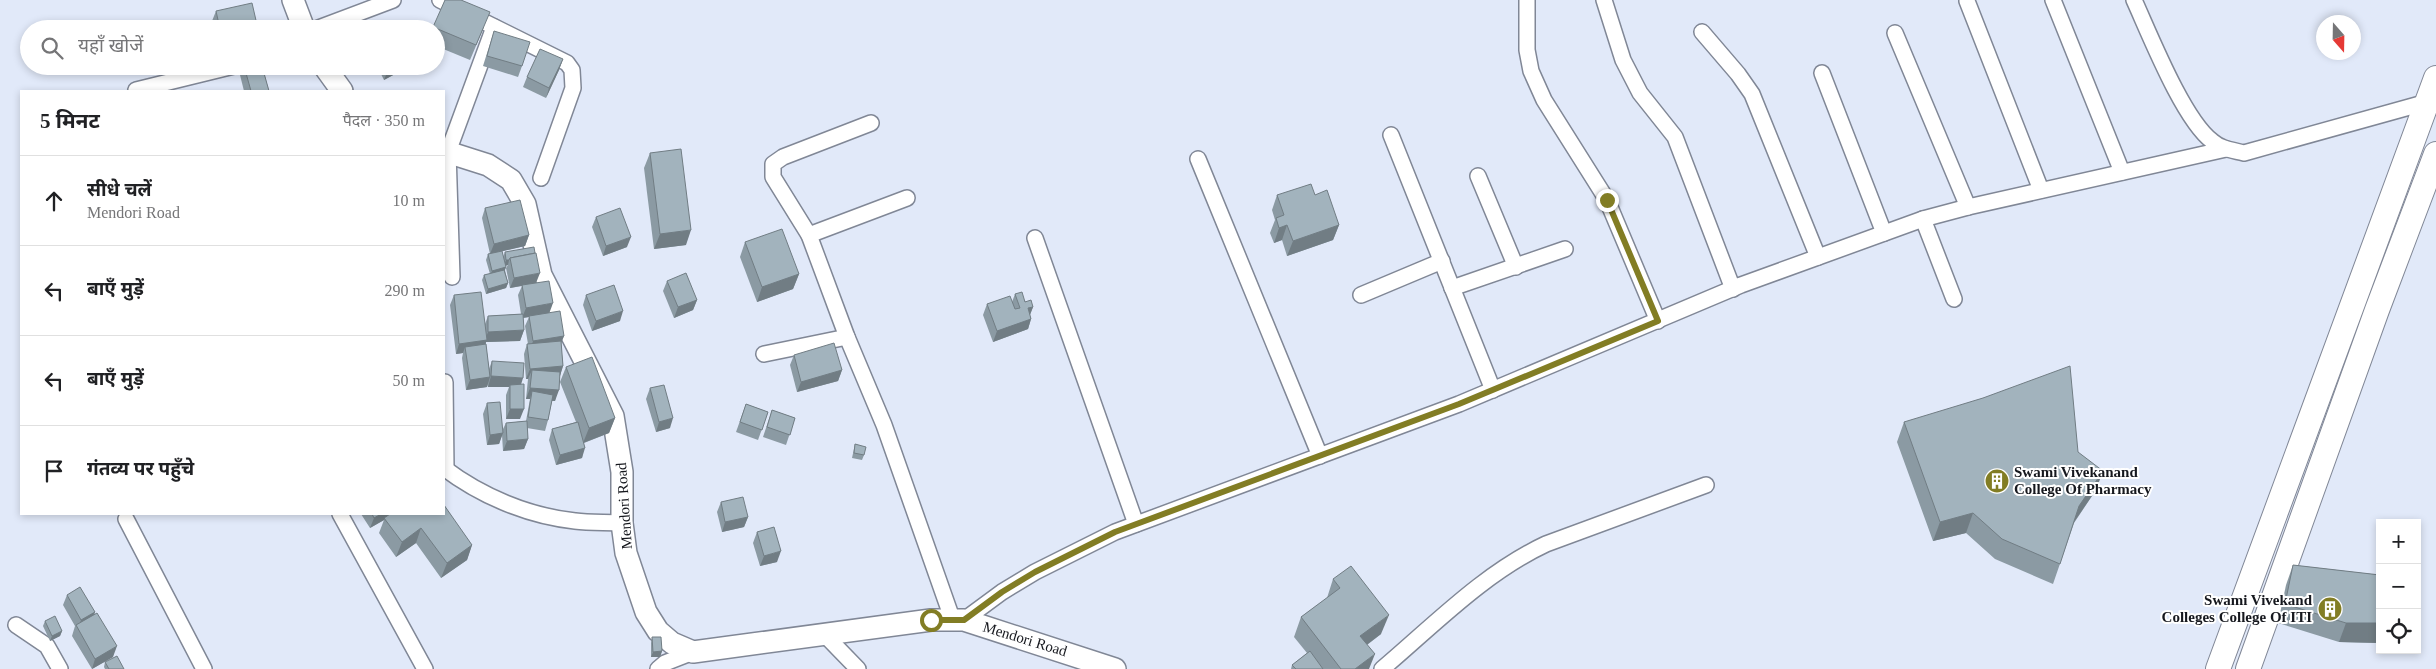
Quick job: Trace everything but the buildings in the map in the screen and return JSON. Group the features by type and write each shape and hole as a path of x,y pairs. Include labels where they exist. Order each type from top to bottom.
{"main road":[{"path":"293,0 301,20"},
{"path":"330,75 341,90"},
{"path":"2218,669 2265,537 2432,101 2436,78"},
{"name":"Mendori Road","path":"446,151 488,165 511,180 525,204 541,276 613,416 622,472 622,522 626,553 646,612 658,631 672,643 693,652 931,620 958,620 1115,669"},
{"path":"2248,669 2373,319 2436,154"}],"street":[{"path":"340,20 393,0"},
{"path":"440,0 567,63 572,70 573,88 540,178"},
{"path":"1527,0 1528,50 1531,71 1544,100 1607,200 1658,321"},
{"path":"1604,0 1623,60 1640,93 1676,137 1733,289"},
{"path":"2053,0 2122,172"},
{"path":"2134,0 2196,125 2212,141 2226,149 2244,153 2432,101"},
{"path":"1967,2 2041,190"},
{"path":"452,276 446,151 494,26"},
{"path":"1702,32 1738,74 1752,94 1818,257"},
{"path":"1895,33 1968,206"},
{"path":"1822,74 1884,233"},
{"path":"136,90 178,86 209,75"},
{"path":"871,123 783,157 774,164 773,177 809,235 958,620 1035,572 1115,532 1493,390 1733,289 1818,257 1923,219 1968,206 2226,149"},
{"path":"1391,135 1493,390"},
{"path":"1198,159 1320,456"},
{"path":"1478,176 1516,267"},
{"path":"809,235 907,198"},
{"path":"1923,219 1954,299"},
{"path":"1035,238 1136,524"},
{"path":"1452,288 1565,250"},
{"path":"1361,295 1442,261"},
{"path":"764,354 848,337"},
{"path":"445,382 445,468 485,494 529,512 575,521 622,522"},
{"path":"1382,669 1483,584 1523,555 1546,544 1706,485"},
{"path":"341,515 426,669"},
{"path":"126,519 204,669"},
{"path":"16,625 47,646 60,669"},
{"path":"824,634 858,669"},
{"path":"658,669 665,663 693,652"}],"place":[{"name":"Swami Vivekanand College Of Pharmacy","path":"1997,481"},
{"name":"Swami Vivekand Colleges College Of ITI","path":"2330,609"}],"route":[{"path":"931,620 964,620 1002,592 1035,572 1115,532 1459,404 1658,321 1607,200"}]}
